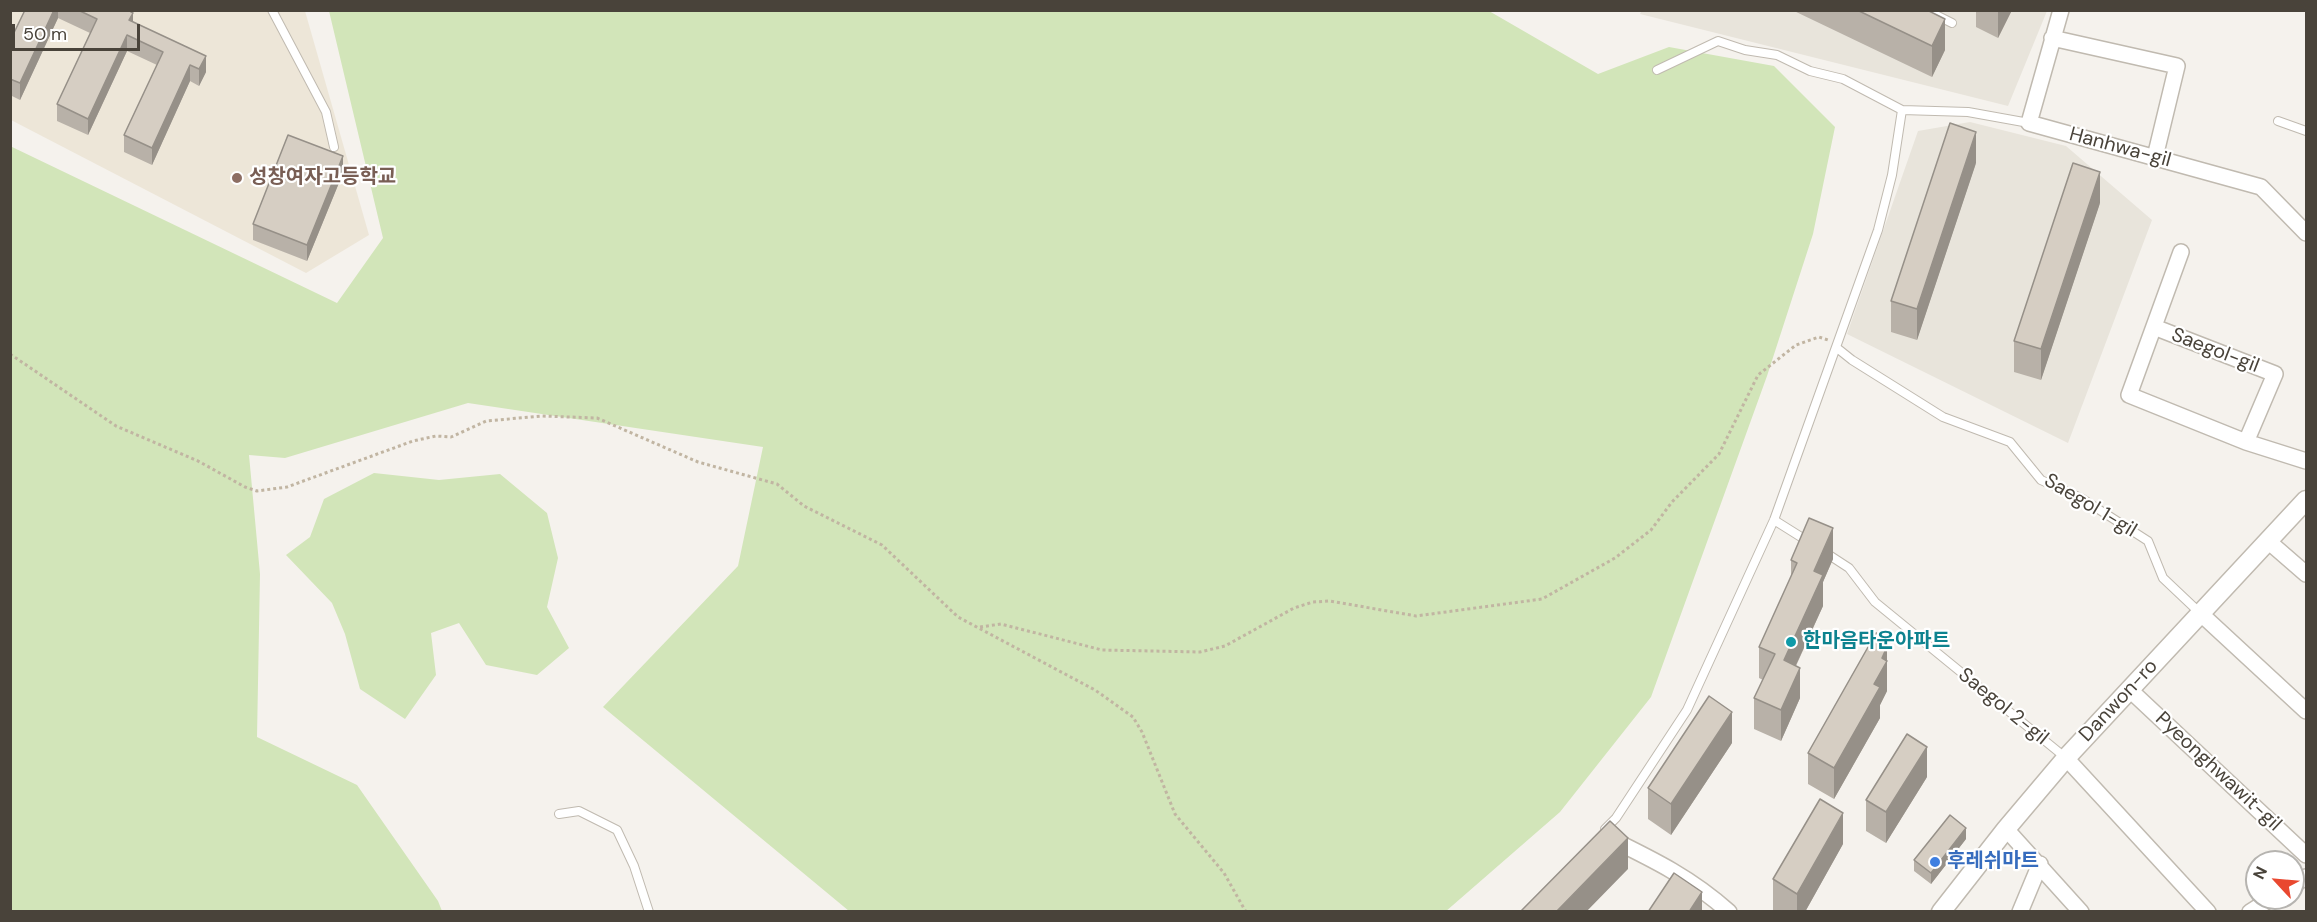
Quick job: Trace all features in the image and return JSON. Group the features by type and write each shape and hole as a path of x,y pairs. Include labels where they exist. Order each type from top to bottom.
{"street":[{"path":"2029,123 2061,10"},
{"path":"2052,38 2177,66 2155,157"},
{"name":"Hanhwa-gil","path":"2029,123 2260,187 2307,232"},
{"name":"Saegol-gil","path":"2181,252 2129,395 2246,442 2307,461"},
{"name":"Saegol-gil","path":"2154,327 2275,374 2246,442"},
{"name":"Danwon-ro","path":"1941,912 2006,829 2066,758 2307,500"},
{"path":"2268,541 2307,574"},
{"path":"2200,613 2307,711"},
{"name":"Pyeonghwawit-gil","path":"2130,690 2307,855"},
{"path":"2066,758 2208,912"},
{"path":"2006,829 2081,912"},
{"path":"1600,834 1668,867 1712,897 1729,912"},
{"path":"2020,912 2040,864"}],"lane":[{"path":"272,10 326,112 334,147"},
{"path":"1926,10 1952,23"},
{"path":"1657,70 1718,41 1745,50 1777,55 1810,71 1843,79 1902,110 1968,112 2029,123"},
{"path":"1600,834 1616,818 1687,710 1774,520 1878,230 1892,175 1902,110"},
{"path":"2278,121 2307,131"},
{"name":"Saegol 1-gil","path":"1837,348 1852,360 1943,417 2010,442 2041,480 2081,498 2148,541 2163,578 2200,613"},
{"name":"Saegol 2-gil","path":"1774,520 1849,568 1875,602 2066,758"},
{"path":"559,814 579,811 617,830 634,866 649,912"}],"path":[{"path":"978,628 1001,624 1102,650 1200,652 1225,646 1294,608 1313,602 1330,602 1416,616 1542,599 1615,558 1651,530 1672,502 1719,454 1758,375 1796,345 1819,338 1829,340 1837,348"},
{"path":"10,354 116,426 198,460 245,487 257,491 287,487 413,441 436,436 451,437 486,421 542,416 597,418 698,462 777,484 804,506 882,545 958,617 1095,690 1133,717 1142,732 1175,814 1224,873 1245,912"}],"shaded area":[{"path":"1642,10 2047,11 2008,106 1640,14"},
{"name":"성창여자고등학교","path":"10,11 305,11 369,235 306,273 11,120"},
{"path":"1970,122 2066,146 2152,220 2068,443 1847,334 1918,131"}],"green space":[{"path":"329,11 1489,11 1598,74 1669,47 1774,66 1835,127 1813,234 1767,376 1651,697 1560,812 1445,912 849,911 603,707 738,566 763,447 468,403 285,458 249,455 260,574 257,737 357,785 438,901 442,911 11,911 10,146 337,303 383,238"},
{"path":"374,473 439,480 500,474 547,513 558,558 547,607 569,648 537,675 486,665 459,623 431,633 436,675 405,719 360,689 345,634 332,603 286,555 310,537 324,499"}],"building":[{"path":"25,10 54,10 20,83 10,79 10,41"},
{"path":"78,10 128,10 133,13 129,20 206,56 199,69 190,65 152,148 124,135 163,52 127,35 88,119 57,104 97,19"},
{"path":"1857,10 1927,10 1945,19 1932,46"},
{"path":"1950,123 1976,132 1917,309 1891,301"},
{"path":"288,135 343,156 307,245 253,224"},
{"path":"2073,163 2100,172 2041,349 2014,341"},
{"path":"1809,518 1833,528 1814,571 1823,575 1784,660 1800,668 1781,710 1754,698 1775,654 1759,647 1797,563 1791,560"},
{"path":"1876,633 1887,639 1882,647 1886,649 1882,658 1887,661 1874,684 1880,687 1834,768 1808,753"},
{"path":"1709,696 1732,712 1671,804 1648,788"},
{"path":"1907,734 1927,747 1886,812 1866,800"},
{"path":"1820,799 1843,813 1797,894 1773,879"},
{"path":"1950,815 1966,828 1931,873 1914,860"},
{"path":"1610,821 1628,838 1556,912 1520,912"},
{"path":"1674,873 1702,892 1689,912 1648,912"}],"place":[{"name":"성창여자고등학교","path":"237,178"},
{"name":"한마음타운아파트","path":"1791,642"},
{"name":"후레쉬마트","path":"1935,862"}]}
